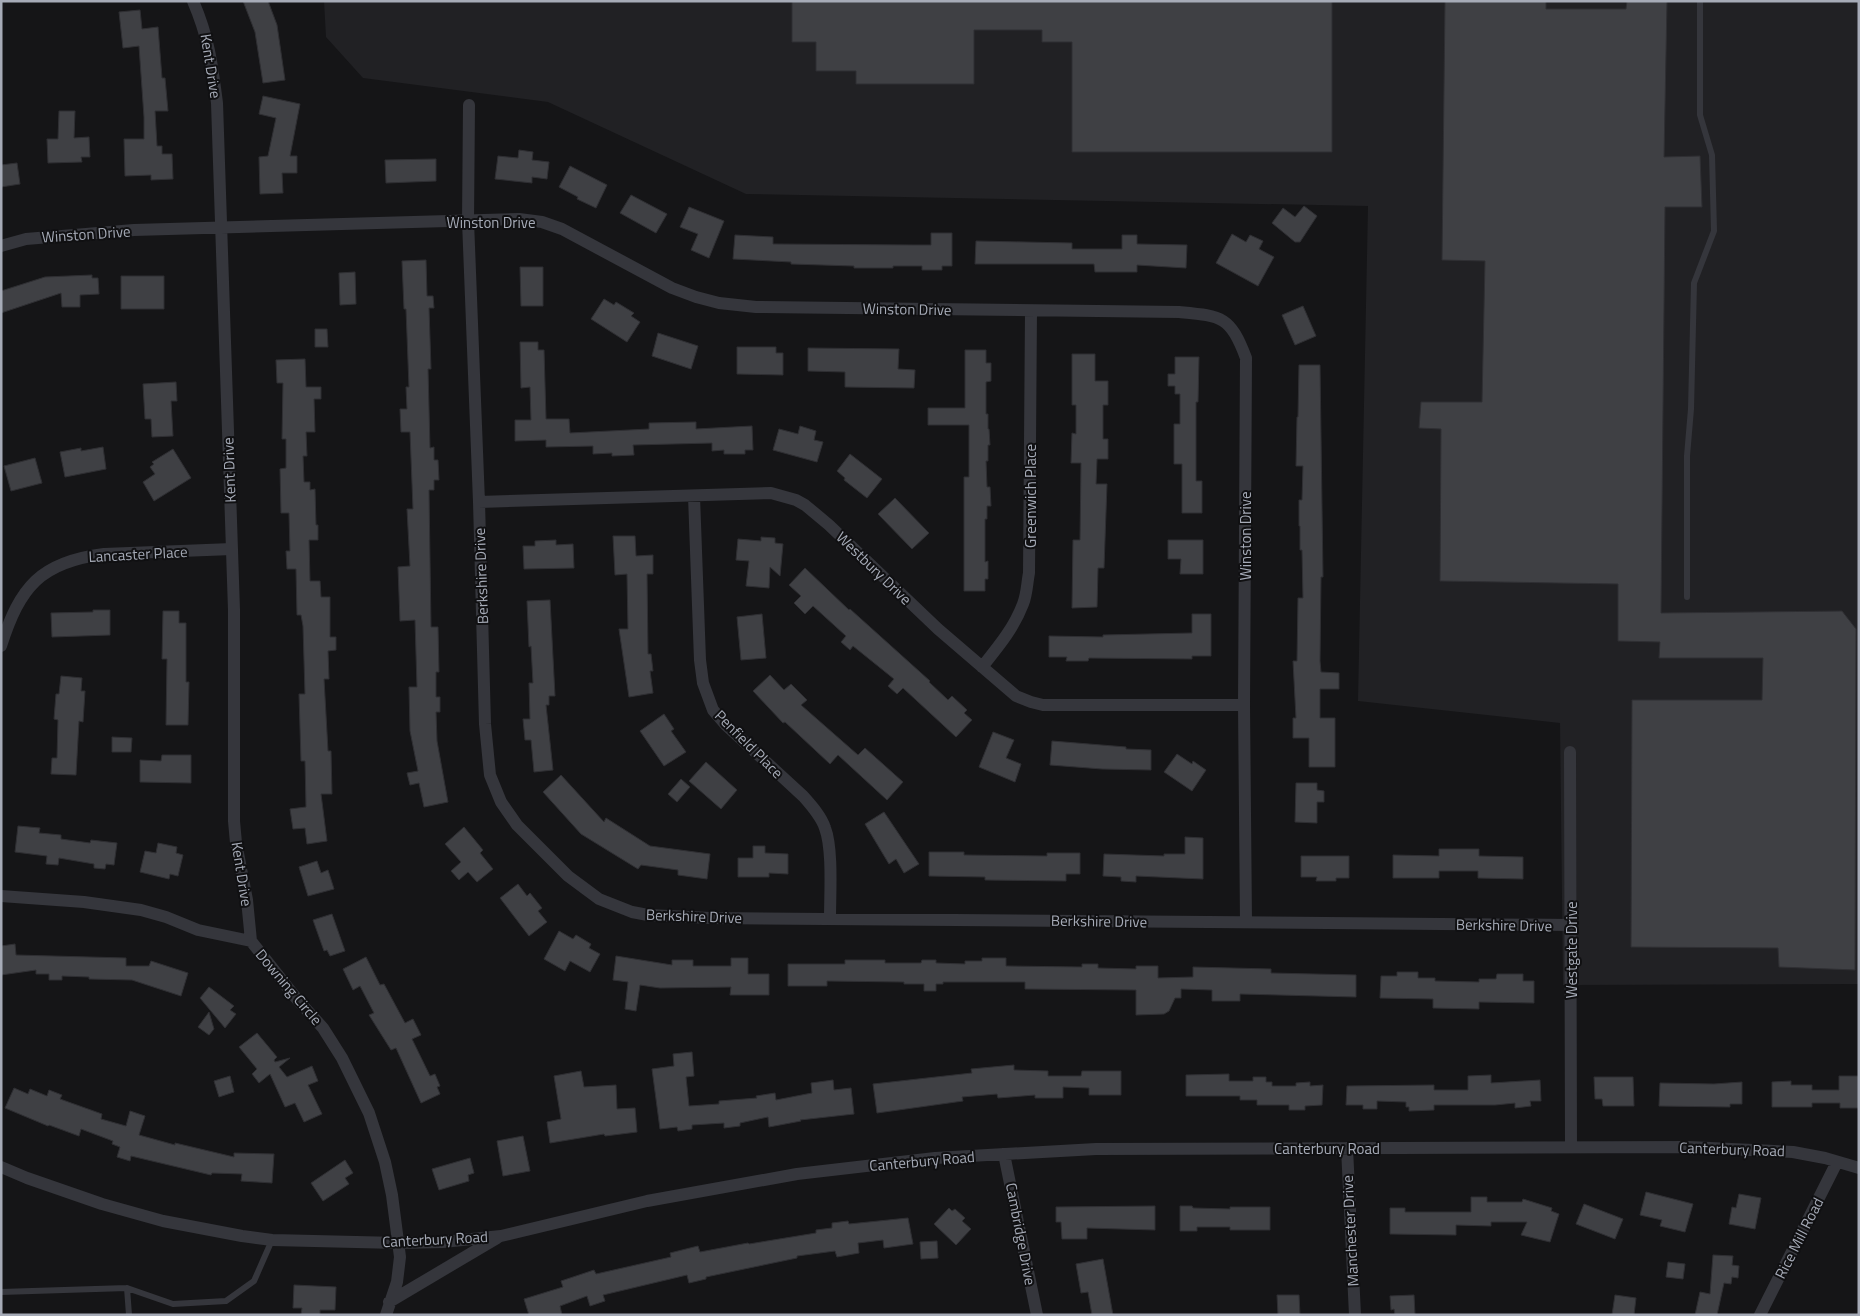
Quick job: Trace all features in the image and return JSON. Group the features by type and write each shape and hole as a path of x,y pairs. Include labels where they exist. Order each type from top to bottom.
{"street":[{"name":"Kent Drive","path":"193,1 211,50 217,102 234,620 234,821 247,900 250,941"},
{"name":"Berkshire Drive","path":"469,104 468,221 479,502 485,724 490,775 501,802 517,825 568,876 599,899 632,912 648,915 710,918 1571,925"},
{"name":"Winston Drive","path":"1,246 26,239 134,230 519,220 542,222 562,229 672,288 719,303 756,307 1179,312 1210,315 1225,322 1238,338 1246,358 1244,705 1246,922"},
{"name":"Greenwich Place","path":"982,667 1004,639 1019,614 1024,602 1029,573 1031,311"},
{"name":"Westbury Drive","path":"479,502 771,493 796,500 805,505 829,525 938,629 1016,696 1043,705 1244,705"},
{"name":"Penfield Place","path":"694,496 700,660 703,683 713,710 726,725 803,796 814,808 825,826 829,839 830,918"},
{"name":"Lancaster Place","path":"1,646 22,596 31,584 56,565 77,558 104,554 232,549"},
{"name":"Westgate Drive","path":"1570,752 1571,1147"},
{"name":"Downing Circle","path":"1,896 84,902 141,910 166,917 198,930 250,941 323,1028 360,1091 385,1162 392,1195 398,1242"},
{"name":"Canterbury Road","path":"1,1167 102,1204 163,1221 242,1236 272,1240 398,1242 443,1242 501,1236 647,1201 797,1174 935,1158 1096,1149 1689,1147 1793,1152 1859,1168"},
{"name":"Manchester Drive","path":"1347,1148 1354,1315"},
{"name":"Cambridge Drive","path":"1004,1154 1037,1315"},
{"name":"Rice Mill Road","path":"1760,1315 1837,1162"},
{"path":"390,1302 501,1236"},
{"path":"386,1315 397,1282 400,1257 398,1242"}],"lane":[{"path":"1687,597 1687,456 1691,409 1694,282 1714,231 1712,155 1700,115 1700,1"},
{"path":"1,1292 128,1288 174,1304 226,1301 254,1281 272,1240"},
{"path":"128,1288 129,1315"}],"shaded area":[{"path":"324,1 1859,1 1859,984 1563,985 1560,723 1358,701 1368,206 746,194 548,102 363,78 326,37"}],"building":[{"path":"243,1 268,1 277,25 285,80 263,83 255,32"},
{"path":"792,1 1332,1 1332,152 1072,152 1072,42 1042,42 1042,30 974,30 974,84 856,84 856,71 816,71 816,42 792,42"},
{"path":"1445,1 1546,1 1546,9 1626,9 1627,1 1667,1 1664,157 1700,156 1702,207 1665,207 1661,613 1842,611 1856,629 1855,970 1779,967 1778,948 1631,947 1632,700 1762,700 1763,658 1659,658 1660,642 1618,641 1618,584 1440,581 1441,429 1419,428 1421,402 1482,402 1485,261 1442,260"},
{"path":"140,10 142,29 158,27 162,78 165,78 168,111 155,111 157,146 162,146 162,154 172,154 173,179 151,180 151,175 125,176 124,139 144,139 144,117 139,46 123,48 119,12"},
{"path":"263,96 300,104 290,156 297,156 297,173 282,173 283,193 260,194 259,157 268,156 276,118 259,114"},
{"path":"59,111 75,111 74,138 89,137 90,157 81,157 82,162 48,163 47,139 58,139"},
{"path":"519,150 533,152 532,160 549,162 547,179 532,177 532,183 495,179 498,156 518,158"},
{"path":"436,159 436,181 386,183 385,160"},
{"path":"17,163 20,184 1,187 1,165"},
{"path":"570,166 607,185 596,208 577,199 578,197 559,187"},
{"path":"631,195 667,214 656,233 620,213"},
{"path":"1304,206 1317,216 1300,242 1295,242 1272,223 1283,208 1295,217"},
{"path":"689,207 724,221 709,258 691,250 698,234 680,227"},
{"path":"931,233 952,233 952,266 942,266 942,270 922,270 922,266 854,268 854,266 791,264 791,262 733,259 735,235 773,237 773,244 931,245"},
{"path":"1232,234 1246,242 1250,235 1263,241 1259,249 1274,257 1258,286 1216,263"},
{"path":"1122,235 1137,235 1137,244 1187,245 1186,268 1137,265 1137,272 1095,272 1094,264 975,264 976,241 1072,243 1072,249 1122,249"},
{"path":"426,260 427,296 433,296 434,308 429,308 431,369 428,369 430,448 434,447 434,460 438,460 439,480 434,480 434,490 429,490 431,627 438,627 439,672 436,672 436,697 440,697 440,712 436,712 437,741 448,802 424,807 419,783 410,785 407,773 418,771 410,731 409,687 417,687 415,620 400,621 398,567 410,566 407,509 413,509 410,432 401,432 400,409 407,409 406,387 409,387 402,261"},
{"path":"520,267 543,267 543,306 521,306"},
{"path":"355,272 356,304 340,305 339,273"},
{"path":"92,275 92,278 98,278 99,294 80,295 80,307 62,307 61,293 1,313 1,291 45,277"},
{"path":"121,276 164,276 164,309 121,309"},
{"path":"604,299 614,305 616,302 634,313 631,316 640,322 627,342 591,319"},
{"path":"1303,306 1316,336 1295,345 1282,315"},
{"path":"315,329 327,329 328,347 315,347"},
{"path":"658,333 698,346 691,369 652,356"},
{"path":"520,342 538,342 538,350 544,350 546,419 569,419 570,433 649,429 649,423 696,422 696,429 752,426 753,450 745,450 745,454 724,454 724,450 712,451 712,443 633,445 634,455 612,456 612,453 593,454 593,446 546,447 546,440 515,441 515,420 531,420 530,387 521,388"},
{"path":"737,347 776,347 776,353 783,353 783,375 737,374"},
{"path":"808,348 899,349 898,369 915,370 914,388 845,387 845,372 808,371"},
{"path":"965,350 986,350 986,363 991,363 991,381 986,382 986,414 988,414 990,445 988,445 988,461 986,461 987,487 990,487 991,506 987,506 987,519 985,519 985,562 988,561 988,579 985,579 985,591 964,591 964,477 969,477 969,425 928,425 928,408 965,408"},
{"path":"1072,354 1095,354 1095,381 1108,381 1108,405 1103,405 1103,439 1108,439 1108,459 1097,459 1096,484 1107,484 1104,568 1098,568 1097,607 1072,608 1073,540 1080,540 1081,463 1071,463 1072,433 1076,434 1076,405 1072,405"},
{"path":"1175,357 1199,357 1198,402 1196,402 1196,481 1202,481 1202,513 1182,513 1182,464 1174,464 1174,424 1180,424 1180,394 1175,394 1175,386 1168,386 1168,374 1175,374"},
{"path":"305,359 306,387 321,387 321,399 314,399 315,432 306,432 307,456 303,456 304,482 310,482 310,490 315,489 316,525 318,525 318,540 309,540 310,581 320,581 321,597 330,597 330,637 336,637 336,650 328,651 329,679 324,679 328,751 331,751 332,794 321,794 327,841 307,844 305,828 293,829 290,809 306,807 305,761 301,761 299,694 305,694 303,626 301,615 297,615 296,569 287,569 286,551 290,551 289,513 281,513 280,469 286,468 286,439 282,439 283,383 277,383 276,360"},
{"path":"1299,365 1320,365 1323,577 1321,577 1320,661 1321,672 1339,673 1339,689 1320,689 1320,718 1335,718 1335,767 1309,767 1309,738 1293,738 1293,718 1296,718 1293,661 1297,661 1298,598 1303,598 1299,500 1302,500 1303,466 1296,466"},
{"path":"176,382 177,401 171,401 173,436 152,437 151,419 145,419 143,384"},
{"path":"800,426 816,431 814,440 823,442 817,462 773,450 779,429 798,434"},
{"path":"103,447 106,469 65,477 60,452 81,448 81,451"},
{"path":"173,449 191,478 154,501 143,482 155,474 150,467 154,464 152,462"},
{"path":"850,454 882,479 867,498 844,480 845,478 837,471"},
{"path":"35,458 42,483 11,491 4,466"},
{"path":"895,498 929,533 912,549 878,514"},
{"path":"613,536 635,536 636,556 653,555 653,574 647,574 648,654 651,654 653,671 650,671 653,693 629,697 619,629 628,629 627,574 615,575"},
{"path":"761,537 775,538 775,543 783,544 780,576 770,567 769,588 746,586 749,561 736,560 738,539 761,541"},
{"path":"556,540 556,545 573,544 574,568 524,569 523,546 535,546 535,541"},
{"path":"1168,540 1203,540 1203,574 1180,574 1181,559 1168,559"},
{"path":"805,568 849,610 930,681 948,700 952,696 967,710 964,713 972,720 956,737 903,688 897,694 888,686 894,679 853,646 850,650 841,642 846,636 813,606 805,614 794,603 801,596 789,585"},
{"path":"550,600 555,696 549,696 549,705 546,705 553,770 534,772 531,740 525,740 523,719 530,719 529,683 533,683 527,601"},
{"path":"93,610 110,610 110,635 52,637 51,613 93,612"},
{"path":"163,611 179,611 179,623 186,623 186,682 189,682 188,725 166,725 167,659 162,659"},
{"path":"762,614 766,658 741,660 737,617"},
{"path":"1192,614 1211,614 1211,656 1192,656 1192,659 1089,658 1088,661 1066,661 1067,657 1049,657 1049,636 1103,637 1103,635 1192,633"},
{"path":"770,675 784,690 791,684 807,700 801,705 858,755 865,748 903,782 887,800 838,755 830,764 785,722 783,723 753,691"},
{"path":"61,676 82,678 81,691 85,691 83,722 79,721 76,775 51,774 52,758 57,758 58,720 54,719 56,694 59,694"},
{"path":"664,714 674,729 671,731 686,752 664,766 640,731"},
{"path":"993,732 1014,740 1006,758 1021,764 1015,782 979,767"},
{"path":"112,737 132,738 131,752 112,752"},
{"path":"1052,741 1151,750 1151,770 1050,765"},
{"path":"1177,754 1192,764 1193,761 1206,770 1192,791 1164,772"},
{"path":"162,755 191,755 191,783 140,782 140,760 161,761"},
{"path":"706,762 737,790 721,809 689,781"},
{"path":"561,775 604,822 606,818 650,846 710,854 707,879 678,875 678,870 641,865 638,869 581,834 543,792"},
{"path":"681,779 690,787 677,802 668,794"},
{"path":"1296,783 1317,783 1317,790 1324,791 1324,802 1317,802 1317,823 1295,822"},
{"path":"884,812 919,864 904,873 896,859 889,864 865,824"},
{"path":"18,826 40,828 39,833 61,835 61,839 90,843 91,840 117,843 114,865 106,864 105,869 94,868 94,864 59,858 58,865 46,864 47,856 15,852"},
{"path":"464,827 483,850 480,853 493,869 477,882 468,872 459,880 451,871 461,862 445,844"},
{"path":"1185,837 1203,838 1203,879 1136,876 1136,882 1121,881 1121,877 1103,876 1104,854 1164,856 1164,854 1185,854"},
{"path":"158,843 177,847 176,853 183,855 178,876 170,874 169,879 140,872 145,851 156,853"},
{"path":"753,846 765,846 765,853 788,854 788,874 769,873 769,877 738,877 738,858 753,858"},
{"path":"1439,849 1479,849 1479,856 1523,857 1523,879 1478,878 1478,871 1439,871 1439,878 1393,878 1393,855 1439,856"},
{"path":"929,852 964,852 964,855 1047,856 1047,853 1080,853 1080,874 1066,874 1066,881 985,880 985,877 929,876"},
{"path":"1301,856 1349,856 1349,878 1336,878 1336,881 1316,881 1317,877 1301,877"},
{"path":"317,861 321,873 328,870 334,889 308,896 299,867"},
{"path":"518,884 527,896 530,893 542,908 538,911 547,922 529,936 500,898"},
{"path":"332,914 345,951 330,956 327,950 324,951 313,920"},
{"path":"559,931 573,939 576,935 591,944 589,948 600,954 590,972 570,961 565,971 544,959"},
{"path":"15,944 16,955 126,958 126,966 149,966 151,961 188,973 181,996 132,980 62,976 62,980 49,980 49,974 36,974 36,970 1,975 1,946"},
{"path":"616,956 672,965 672,960 693,960 693,966 731,966 731,958 748,958 748,974 769,974 769,995 730,995 731,987 660,988 640,985 636,1011 625,1009 628,982 613,980"},
{"path":"366,957 380,985 384,984 405,1023 413,1019 421,1035 412,1039 430,1076 435,1074 440,1086 437,1087 440,1094 421,1103 396,1048 391,1050 369,1015 374,1013 360,986 353,990 343,969"},
{"path":"982,958 1006,958 1006,966 1082,967 1082,964 1098,964 1098,968 1136,969 1136,966 1158,966 1158,978 1193,977 1193,967 1271,969 1271,973 1356,975 1356,997 1240,994 1240,1001 1212,1001 1212,990 1181,989 1181,998 1175,998 1169,1011 1164,1014 1136,1015 1136,990 1025,989 1025,982 943,982 943,984 936,984 936,991 924,991 924,984 904,984 904,982 827,981 827,986 788,986 788,964 845,964 845,960 885,960 885,963 921,963 922,960 936,960 936,963 965,964 965,961 982,961"},
{"path":"1397,972 1418,972 1418,978 1435,978 1435,981 1479,982 1479,979 1496,979 1497,974 1523,974 1523,981 1534,981 1534,1003 1479,1002 1479,1009 1433,1008 1433,999 1380,998 1381,976 1397,976"},
{"path":"209,987 234,1006 230,1010 236,1014 225,1028 200,998"},
{"path":"209,1012 214,1029 209,1035 198,1027"},
{"path":"257,1033 277,1057 274,1060 275,1062 290,1058 279,1067 287,1077 312,1066 318,1081 308,1085 322,1114 304,1122 295,1103 285,1107 270,1074 259,1083 252,1074 257,1069 239,1047"},
{"path":"692,1052 694,1076 686,1077 689,1106 719,1104 719,1101 757,1098 756,1096 775,1093 776,1100 812,1093 811,1083 833,1080 834,1090 851,1088 854,1114 800,1120 769,1127 768,1117 740,1123 740,1126 724,1128 724,1123 692,1125 692,1129 678,1131 677,1127 660,1129 652,1069 674,1066 673,1054"},
{"path":"1014,1065 1014,1070 1048,1071 1048,1076 1081,1076 1082,1071 1121,1071 1121,1095 1089,1095 1089,1088 1063,1087 1063,1098 1035,1098 1035,1095 998,1098 997,1094 962,1097 963,1101 877,1113 873,1084 972,1073 971,1069"},
{"path":"581,1071 584,1087 616,1085 617,1109 635,1108 637,1132 605,1136 604,1134 550,1143 547,1122 561,1119 554,1076"},
{"path":"1229,1074 1229,1081 1253,1081 1253,1077 1266,1077 1266,1082 1272,1082 1272,1086 1296,1086 1296,1083 1310,1082 1310,1086 1323,1085 1322,1105 1305,1106 1305,1110 1289,1110 1289,1105 1257,1105 1257,1100 1240,1100 1240,1096 1186,1096 1186,1075"},
{"path":"1491,1075 1491,1083 1540,1080 1541,1101 1530,1101 1531,1106 1515,1108 1515,1103 1495,1105 1434,1105 1434,1110 1409,1111 1409,1107 1406,1107 1406,1102 1377,1101 1377,1109 1363,1109 1363,1105 1346,1105 1347,1086 1434,1085 1434,1090 1468,1090 1468,1076"},
{"path":"230,1076 234,1092 219,1097 214,1081"},
{"path":"1839,1076 1859,1076 1859,1108 1840,1108 1840,1103 1812,1103 1812,1107 1772,1107 1772,1082 1791,1081 1791,1085 1812,1085 1812,1090 1839,1090"},
{"path":"1594,1077 1633,1077 1634,1106 1603,1106 1602,1099 1595,1099"},
{"path":"1742,1082 1742,1104 1730,1104 1730,1107 1659,1106 1660,1083 1714,1084"},
{"path":"14,1088 28,1094 30,1089 47,1096 49,1090 62,1095 60,1099 102,1114 101,1119 126,1126 130,1111 145,1116 139,1135 175,1145 175,1143 234,1157 234,1153 274,1154 272,1183 241,1181 242,1174 212,1173 211,1175 131,1156 130,1161 117,1157 120,1147 112,1144 113,1141 81,1129 79,1136 48,1126 5,1108"},
{"path":"523,1136 530,1171 503,1176 497,1141"},
{"path":"470,1158 474,1173 468,1175 469,1181 439,1190 432,1169"},
{"path":"345,1160 353,1173 345,1178 349,1184 323,1201 311,1183"},
{"path":"1646,1192 1693,1204 1685,1232 1660,1226 1662,1220 1640,1215"},
{"path":"1739,1194 1761,1198 1755,1229 1729,1224 1732,1207 1736,1208"},
{"path":"1471,1197 1487,1197 1487,1202 1522,1202 1523,1199 1552,1208 1551,1211 1559,1214 1550,1242 1521,1235 1527,1222 1491,1222 1491,1226 1456,1225 1456,1235 1390,1234 1390,1208 1405,1208 1405,1212 1471,1212"},
{"path":"1584,1204 1623,1219 1615,1239 1576,1224"},
{"path":"1155,1206 1155,1230 1087,1228 1087,1239 1062,1239 1061,1222 1056,1222 1056,1207"},
{"path":"1180,1206 1230,1209 1230,1207 1270,1207 1270,1230 1230,1230 1230,1227 1197,1227 1197,1231 1180,1231"},
{"path":"949,1208 952,1211 955,1209 965,1218 962,1221 971,1229 956,1245 934,1224"},
{"path":"908,1218 913,1244 884,1248 883,1240 858,1243 859,1253 837,1257 835,1251 797,1256 797,1258 706,1277 706,1279 689,1283 687,1275 603,1295 605,1301 590,1306 587,1296 560,1306 562,1315 529,1315 524,1299 563,1287 561,1281 594,1270 596,1274 671,1257 670,1253 698,1246 700,1252 816,1233 816,1230 832,1228 832,1223 848,1221 849,1224"},
{"path":"937,1241 938,1258 921,1259 920,1242"},
{"path":"1713,1255 1733,1256 1732,1265 1739,1266 1738,1278 1732,1277 1731,1284 1724,1283 1717,1315 1695,1315 1700,1292 1710,1294"},
{"path":"1103,1259 1113,1315 1092,1315 1088,1292 1081,1293 1076,1264"},
{"path":"1668,1262 1685,1264 1683,1279 1666,1277"},
{"path":"294,1285 336,1287 335,1310 320,1310 320,1315 301,1315 302,1308 293,1308"},
{"path":"1277,1295 1299,1295 1300,1315 1278,1315"},
{"path":"1414,1295 1415,1315 1395,1315 1394,1309 1391,1310 1390,1296"},
{"path":"1615,1295 1636,1298 1634,1315 1612,1315"}]}
